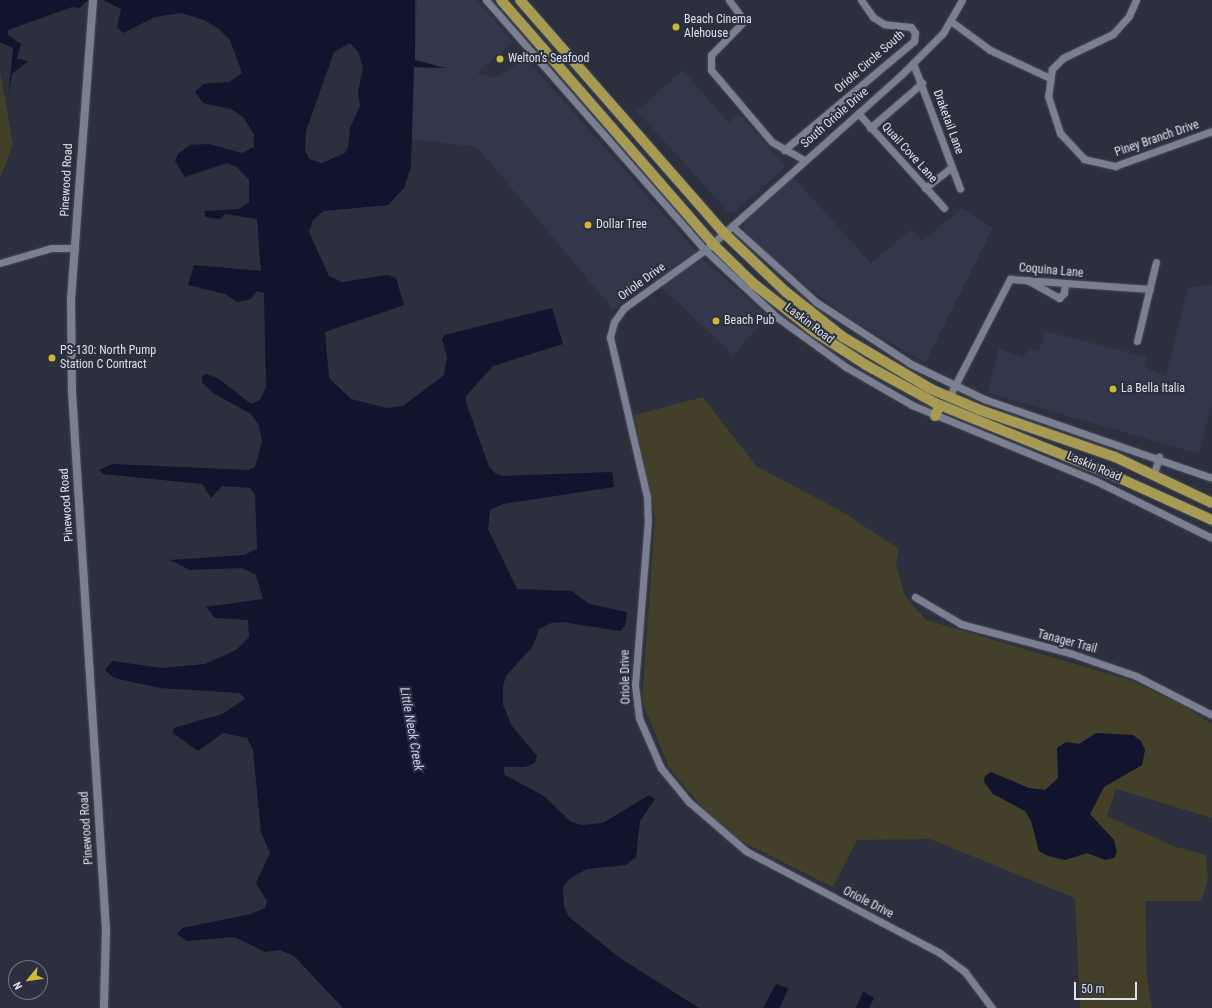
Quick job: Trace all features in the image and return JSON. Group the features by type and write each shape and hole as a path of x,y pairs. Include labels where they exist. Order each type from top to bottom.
{"main road":[{"name":"Laskin Road","path":"500,0 559,66 709,246 815,332 866,365 940,405 1115,476 1212,520"},
{"name":"Laskin Road","path":"520,0 571,56 724,233 786,292 838,333 892,368 949,397 1154,474 1211,501"},
{"path":"559,66 571,56"},
{"path":"935,416 940,405"}],"street":[{"name":"Pinewood Road","path":"93,0 75,248 72,394 106,929 104,1008"},
{"name":"Laskin Road","path":"486,0 551,74 757,300 832,357 935,416 1096,481 1212,538"},
{"path":"729,0 744,22 711,55 709,65 751,117 784,150 804,160"},
{"name":"Oriole Circle South","path":"784,150 914,41 915,33 911,27 884,24 873,17 861,0"},
{"name":"South Oriole Drive","path":"709,246 913,63 952,22 962,0"},
{"path":"952,22 990,50 1048,77 1063,58 1113,34 1128,16 1136,0"},
{"name":"Draketail Lane","path":"913,63 922,83 960,189"},
{"path":"551,74 559,66"},
{"name":"Piney Branch Drive","path":"1048,77 1054,121 1068,144 1090,163 1125,165 1212,132"},
{"path":"870,128 922,83"},
{"name":"Quail Cove Lane","path":"858,113 944,208"},
{"path":"925,188 952,167"},
{"name":"Laskin Road","path":"732,226 784,276 837,318 883,348 954,386 1159,457 1212,478"},
{"name":"Oriole Drive","path":"709,246 624,308 611,328 611,347 647,497 648,520 634,668 637,706 643,730 667,777 728,838 797,880 940,953 965,972 992,1008"},
{"path":"0,262 52,248 75,248"},
{"path":"1137,341 1156,262"},
{"path":"1021,277 1059,298 1064,293 1065,284"},
{"name":"Coquina Lane","path":"949,397 1006,282 1021,277 1065,284 1150,289"},
{"path":"1154,474 1159,457"},
{"name":"Tanager Trail","path":"914,597 961,624 1070,653 1136,676 1212,715"}],"shaded area":[{"path":"417,0 477,0 513,42 477,73 495,78 526,58 703,259 768,316 733,355 654,280 613,309 477,147 411,139 414,67 445,68 415,60"},
{"path":"683,70 729,123 739,113 786,167 734,212 728,212 637,111"},
{"path":"0,71 13,144 0,179"},
{"path":"793,177 871,263 912,229 922,241 962,208 993,228 925,363 849,318 793,276 744,231 744,222"},
{"path":"1212,285 1212,403 1199,454 988,393 999,348 1023,358 1028,348 1039,351 1044,331 1147,357 1144,367 1166,376 1188,287"},
{"path":"703,397 756,466 841,511 899,549 896,564 905,596 926,620 1130,680 1183,705 1212,724 1212,818 1116,789 1107,816 1173,846 1206,855 1208,880 1201,901 1145,901 1147,979 1152,1008 1080,1008 1075,898 930,839 857,840 833,887 743,842 711,818 669,768 642,701 655,518 634,415"}],"water":[{"path":"0,0 93,0 85,2 80,8 72,7 8,30 8,35 21,44 17,59 28,61 12,74 8,98 13,48 0,42"},
{"name":"Little Neck Creek","path":"103,0 415,0 415,60 445,68 414,67 411,167 404,188 388,205 324,211 313,220 309,232 329,276 342,282 387,275 396,278 404,305 325,332 329,378 351,399 386,408 403,406 444,375 447,357 442,339 445,335 552,308 563,344 493,366 466,396 466,402 489,467 495,473 502,476 612,472 614,487 503,504 490,510 488,529 517,589 572,591 589,604 627,612 625,626 620,631 563,622 551,623 539,629 533,646 506,676 503,686 503,705 512,726 537,756 535,763 525,767 503,767 505,775 544,796 571,822 582,825 603,823 649,795 655,799 640,821 636,857 626,865 587,869 570,878 563,887 564,907 569,917 620,958 699,1008 343,1008 294,956 280,950 265,952 235,937 187,941 177,934 182,928 251,914 265,908 267,901 256,883 270,853 261,833 253,750 247,738 223,733 198,751 173,733 174,728 222,714 245,699 240,693 160,688 114,678 105,670 112,661 163,668 205,664 236,650 249,637 248,620 215,618 206,607 263,599 256,575 242,568 190,570 170,560 244,555 257,549 255,494 250,488 222,486 211,498 202,484 103,474 99,470 112,464 248,470 255,467 262,442 259,425 251,414 213,393 202,382 202,376 206,374 219,379 251,404 260,400 266,387 264,293 257,291 251,299 238,302 225,294 188,285 194,265 261,271 257,219 225,214 220,219 206,217 204,211 239,209 249,202 249,180 238,168 227,163 185,177 175,161 178,154 190,145 209,144 242,153 254,147 254,134 243,117 231,109 203,103 195,92 203,84 229,82 242,73 230,40 219,29 204,20 181,13 155,17 123,33 117,27 121,9","holes":["350,43 359,53 363,69 358,92 360,106 350,128 348,148 345,153 322,163 309,159 305,150 306,131 334,52"]},
{"path":"1096,733 1133,735 1141,741 1145,750 1142,765 1104,787 1090,814 1114,840 1117,852 1114,858 1105,860 1087,853 1065,860 1048,856 1039,851 1031,821 1025,811 993,794 984,782 985,776 991,772 1029,788 1045,790 1058,778 1057,748 1066,742 1079,744"},
{"path":"776,984 788,988 780,1008 763,1008"},
{"path":"863,991 874,998 869,1008 856,1008"}],"place":[{"name":"Beach Cinema Alehouse","path":"676,27"},
{"name":"Welton’s Seafood","path":"500,59"},
{"name":"Dollar Tree","path":"588,225"},
{"name":"Beach Pub","path":"716,321"},
{"name":"PS-130: North Pump Station C Contract","path":"52,358"},
{"name":"La Bella Italia","path":"1113,389"}]}
